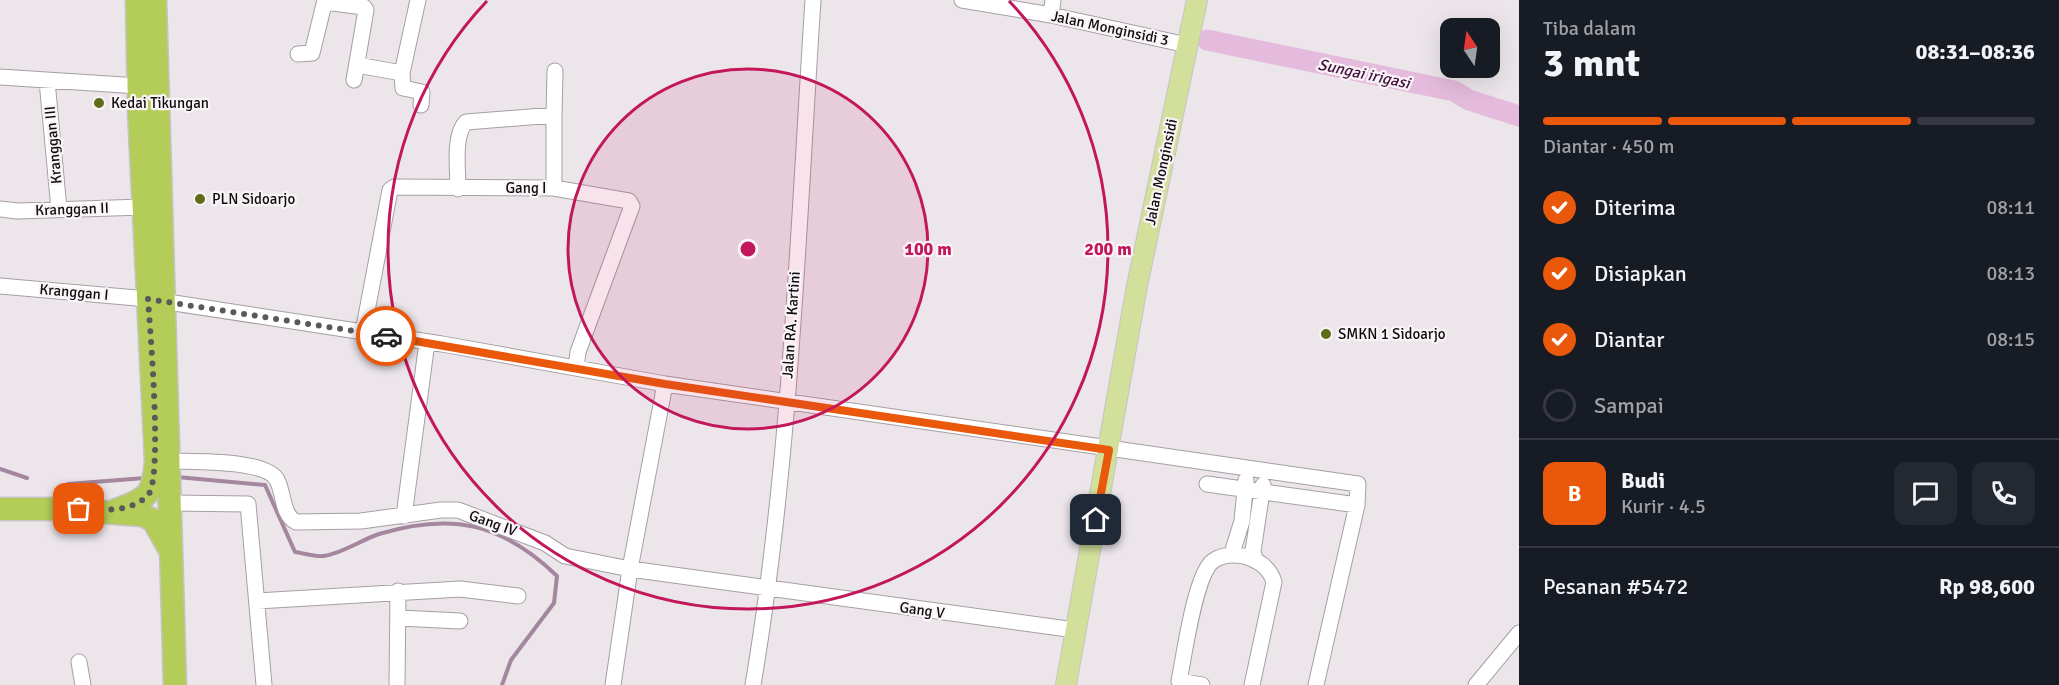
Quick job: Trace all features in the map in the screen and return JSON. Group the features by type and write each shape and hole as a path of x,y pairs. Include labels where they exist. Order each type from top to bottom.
{"highway":[{"path":"137,0 144,207 157,301"},
{"path":"155,0 157,301 172,555 175,685"},
{"path":"114,511 137,502 168,477"},
{"path":"0,509 114,511 142,515 153,520 172,555"}],"main road":[{"name":"Jalan Monginsidi","path":"1066,685 1137,286 1197,0"}],"street":[{"path":"402,84 418,0"},
{"name":"Jalan RA. Kartini","path":"753,685 769,589 780,496 813,0"},
{"name":"Jalan Monginsidi 3","path":"962,0 1052,8 1187,45"},
{"path":"298,54 312,53 325,1 366,10 356,73 402,84 422,92 421,105"},
{"path":"554,188 555,71"},
{"path":"0,77 139,86"},
{"name":"Kranggan III","path":"47,81 58,209"},
{"path":"458,189 459,139 461,127 466,122 554,115"},
{"name":"Gang I","path":"363,332 390,190 394,187 554,188 629,201 632,206 578,352 576,368"},
{"name":"Kranggan II","path":"0,209 17,211 144,207"},
{"name":"Kranggan I","path":"0,286 157,301 427,342 665,384 1265,473 1358,484 1357,505"},
{"path":"404,516 427,342"},
{"path":"613,685 630,569 665,384"},
{"name":"Gang IV","path":"168,477 239,464 271,475 277,481 289,516 296,522 361,521 441,510 466,512 545,543 565,556 630,569 769,589"},
{"path":"1232,553 1242,521 1248,470"},
{"path":"1255,559 1253,552 1265,473"},
{"path":"168,477 248,504 264,685"},
{"path":"1207,484 1357,505 1316,685"},
{"path":"1202,685 1179,681 1200,582 1214,560 1232,553 1255,559 1268,570 1274,582 1252,685"},
{"path":"257,601 460,589 518,596"},
{"name":"Gang V","path":"769,589 1075,630"},
{"path":"397,685 398,591"},
{"path":"399,618 460,621"},
{"path":"1476,685 1519,633"},
{"path":"79,662 83,685"}],"waterway":[{"name":"Sungai irigasi","path":"1207,40 1454,91 1469,100 1519,116"},
{"path":"0,469 27,478"},
{"path":"177,477 265,485 295,552 316,556 330,555 379,534 405,527 430,524 475,527 516,544 537,558 557,576 554,603 511,660 502,685"},
{"path":"68,484 145,478"}],"way so far":[{"path":"79,509 114,511 146,498 154,483 156,461 148,299 386,336"}],"place":[{"name":"Kedai Tikungan","path":"99,103"},
{"name":"PLN Sidoarjo","path":"200,199"},
{"name":"SMKN 1 Sidoarjo","path":"1326,334"}],"route":[{"path":"386,336 665,384 913,419 1109,450 1096,520"}]}
